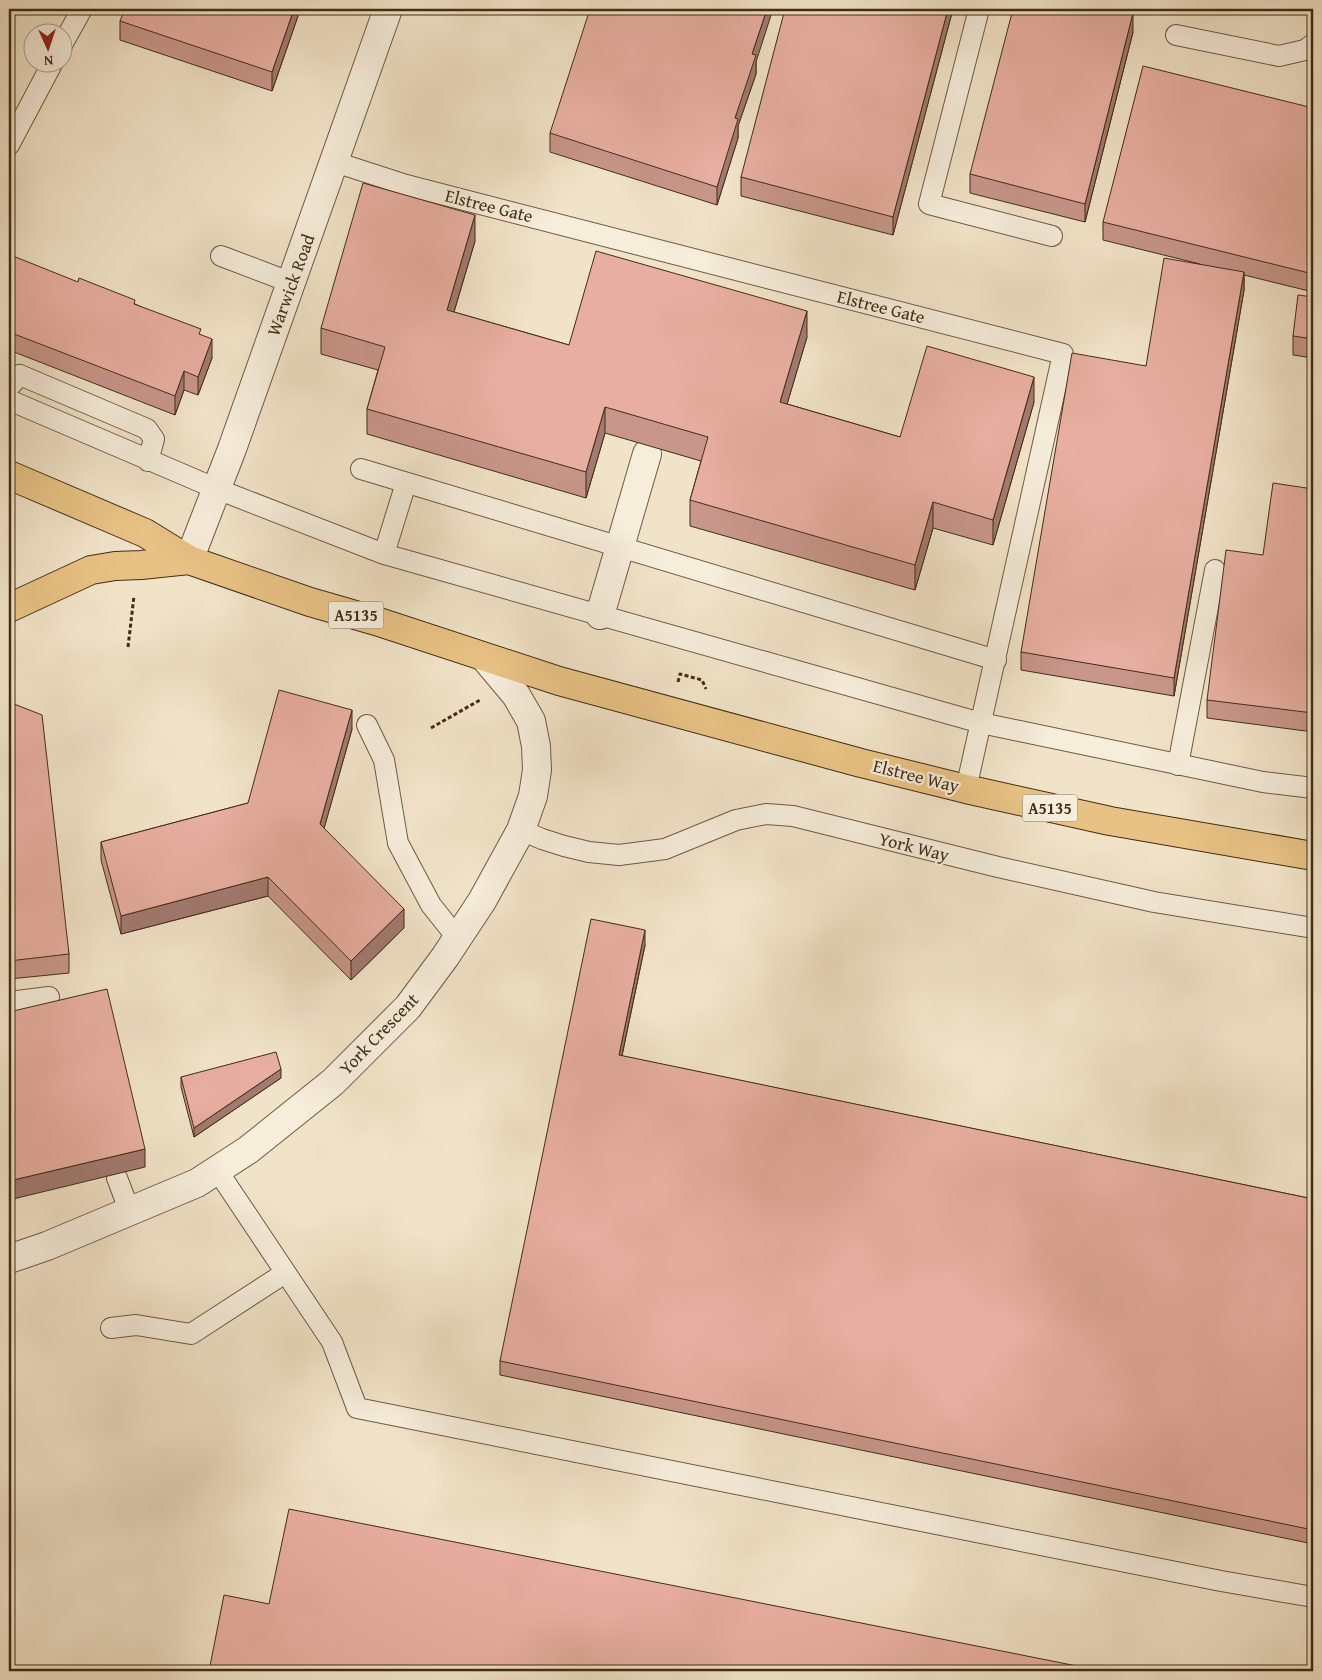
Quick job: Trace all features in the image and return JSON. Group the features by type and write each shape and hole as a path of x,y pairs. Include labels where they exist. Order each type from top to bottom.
{"main road":[{"name":"A5135","path":"9,475 145,533 189,560 310,602 376,621 485,658"},
{"name":"A5135","path":"9,608 91,570 189,560"},
{"name":"Elstree Way","path":"485,658 620,698 966,789 1110,821 1313,856"}],"street":[{"name":"Warwick Road","path":"189,560 292,283 388,9"},
{"path":"600,615 647,454"},
{"name":"York Crescent","path":"9,1259 47,1246 197,1183 248,1150 333,1082 408,1007 458,938 482,901 521,830 532,796 537,770 535,738 531,721 516,695 485,658"}],"lane":[{"path":"72,27 82,9"},
{"path":"979,9 929,204 1052,236"},
{"path":"1176,35 1279,56 1305,50 1313,44"},
{"path":"9,145 48,72"},
{"name":"Elstree Gate","path":"335,162 406,185 1063,354 966,789"},
{"path":"221,256 292,283"},
{"path":"9,387 20,375 147,429 154,439 148,460"},
{"path":"9,400 217,489 384,554 981,723 1263,782 1313,788"},
{"path":"361,469 996,660"},
{"path":"384,554 406,483"},
{"path":"1178,765 1215,570"},
{"path":"367,725 384,760 398,843 431,905 458,938"},
{"name":"York Way","path":"521,830 564,846 589,852 619,855 665,849 736,820 766,814 793,816 998,867 1154,902 1313,928"},
{"path":"9,1002 49,997"},
{"path":"217,1170 332,1342 358,1408 1212,1579 1313,1597"},
{"path":"117,1178 130,1212"},
{"path":"111,1328 136,1325 191,1334 285,1273"}],"path":[{"path":"128,647 134,594"},
{"path":"680,674 702,680"},
{"path":"431,728 485,698 476,693"}],"building":[{"path":"125,9 294,9 272,72 120,21"},
{"path":"590,9 767,9 752,54 756,55 735,118 738,119 717,187 550,133"},
{"path":"785,9 948,9 893,217 741,177"},
{"path":"1013,9 1115,9 1133,13 1085,204 970,174"},
{"path":"1143,66 1313,108 1313,274 1103,222"},
{"path":"363,183 475,215 447,310 569,345 596,251 807,311 780,402 900,437 927,346 1034,377 993,520 933,502 915,565 690,500 708,437 605,407 586,472 367,409 385,347 321,328"},
{"path":"13,256 78,282 79,278 135,300 134,304 201,329 199,334 212,339 198,377 184,371 175,396 9,332 9,259 11,260"},
{"path":"1164,258 1244,272 1174,678 1021,652 1072,353 1146,366"},
{"path":"1298,295 1313,297 1313,339 1293,336"},
{"path":"1273,483 1313,489 1313,713 1207,700 1226,550 1263,555"},
{"path":"279,690 352,710 320,824 404,909 351,961 268,877 121,916 101,842 248,803"},
{"path":"9,702 42,715 69,954 9,961"},
{"path":"591,919 645,930 619,1055 1313,1199 1313,1530 500,1361"},
{"path":"107,989 145,1149 9,1181 9,1012"},
{"path":"276,1052 281,1069 194,1128 181,1077"},
{"path":"289,1509 1102,1671 209,1671 224,1595 269,1604"}]}
